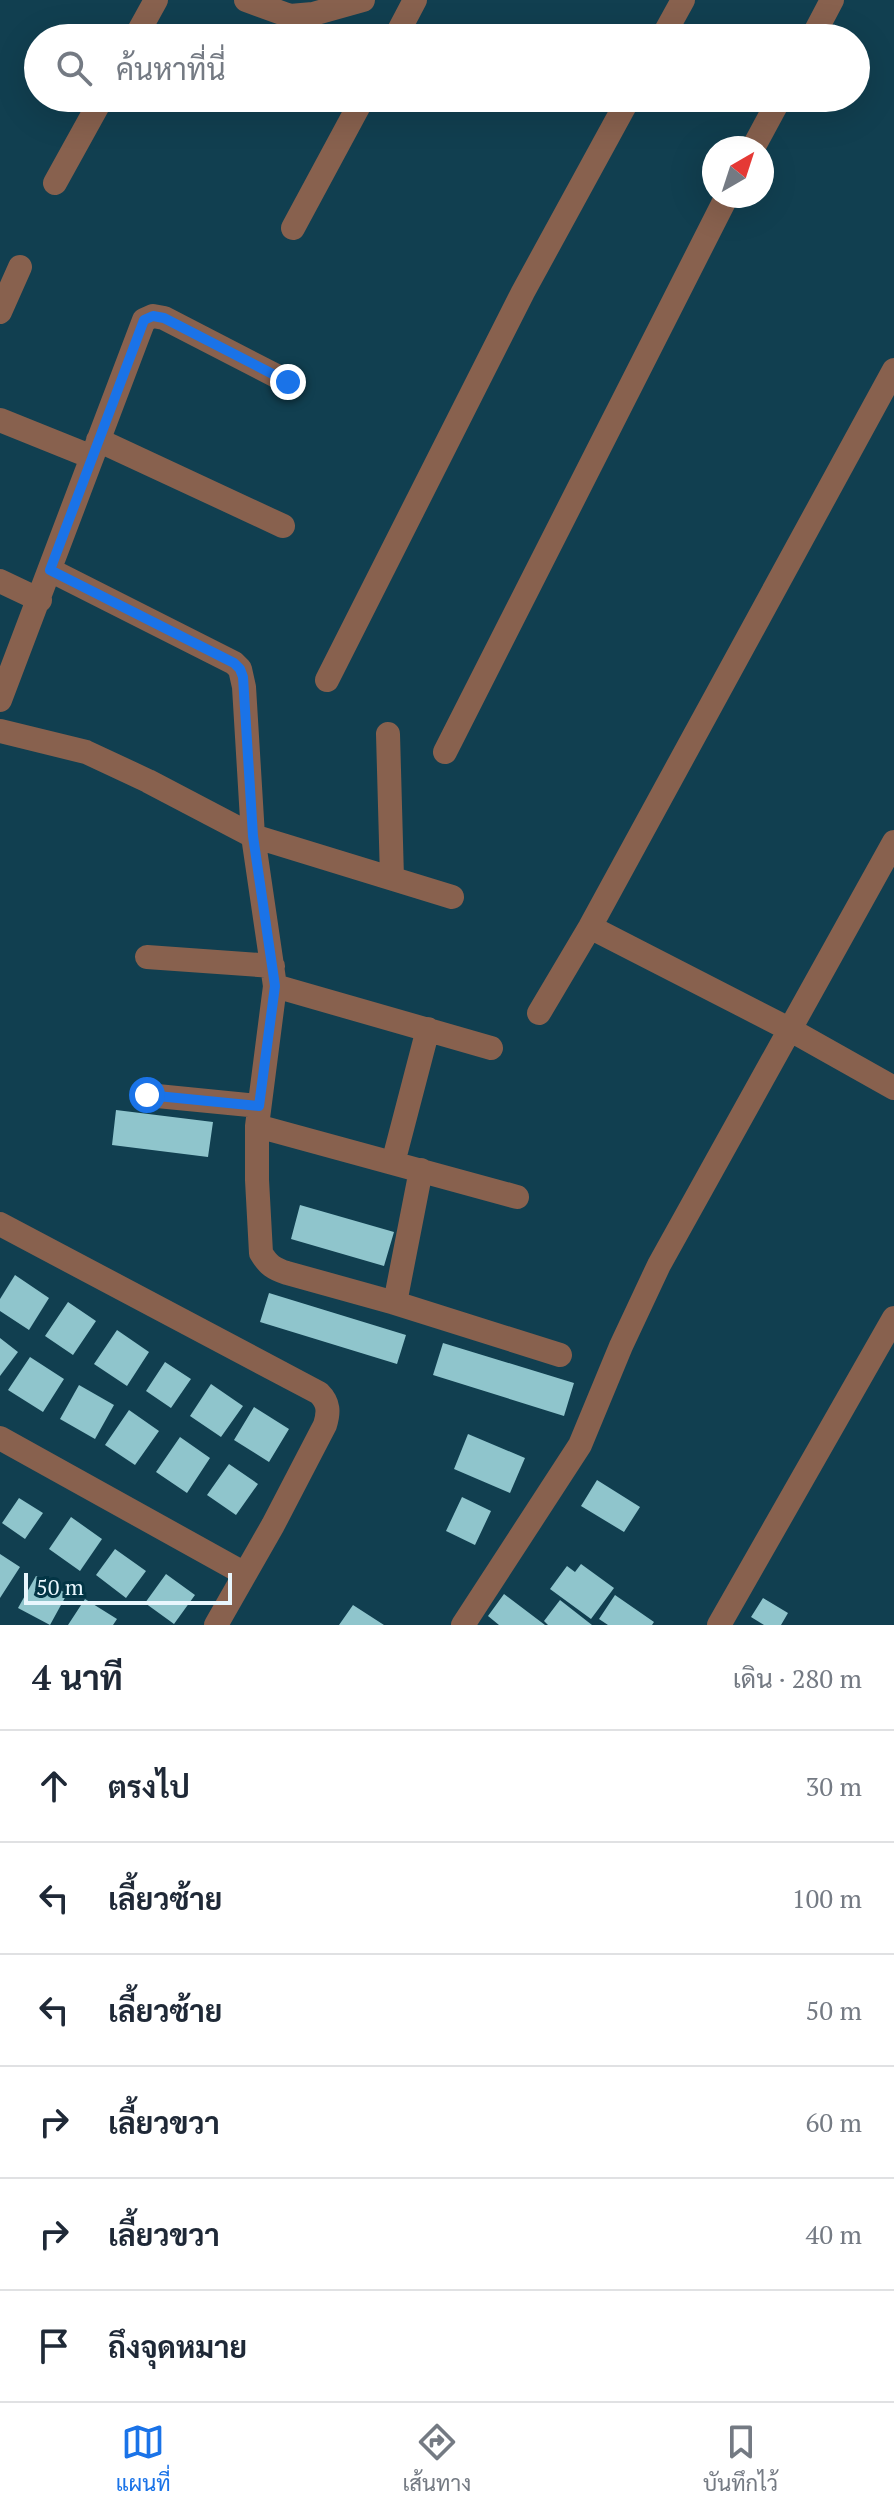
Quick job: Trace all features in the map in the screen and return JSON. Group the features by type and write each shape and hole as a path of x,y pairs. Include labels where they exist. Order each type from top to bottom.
{"street":[{"path":"143,24 156,0"},
{"path":"246,0 290,16 313,14 363,0"},
{"path":"402,24 415,0"},
{"path":"670,24 683,0"},
{"path":"819,24 832,0"},
{"path":"55,183 94,112"},
{"path":"293,228 355,112"},
{"path":"327,680 523,292 621,112"},
{"path":"759,136 772,112"},
{"path":"445,752 721,208"},
{"path":"0,312 20,267"},
{"path":"0,700 144,320 153,316 164,318 288,382"},
{"path":"539,1013 590,927 894,370"},
{"path":"0,420 95,449 283,526"},
{"path":"50,570 234,663 240,669 244,687 253,836 274,976 258,1116 257,1180 261,1253 266,1262 273,1269 395,1303 560,1355"},
{"path":"0,581 40,600"},
{"path":"0,731 86,752 253,836 452,897"},
{"path":"388,734 392,878"},
{"path":"463,1625 580,1445 659,1265 894,842"},
{"path":"590,927 789,1029 894,1088"},
{"path":"147,957 274,976 491,1048"},
{"path":"393,1163 428,1029"},
{"path":"147,1095 258,1116 393,1163 517,1197"},
{"path":"395,1303 421,1170"},
{"path":"0,1224 319,1393 325,1399 328,1416 325,1425 216,1625"},
{"path":"719,1625 894,1318"},
{"path":"0,1438 245,1574"}],"building":[{"path":"116,1110 213,1122 208,1157 112,1145"},
{"path":"300,1205 394,1232 384,1266 291,1239"},
{"path":"15,1275 49,1298 29,1330 0,1311 0,1299"},
{"path":"269,1293 406,1335 397,1364 260,1322"},
{"path":"68,1302 96,1321 73,1355 45,1336"},
{"path":"117,1330 149,1352 127,1386 94,1364"},
{"path":"0,1338 18,1352 0,1376"},
{"path":"443,1343 574,1383 564,1416 433,1375"},
{"path":"30,1357 64,1379 43,1412 8,1390"},
{"path":"165,1362 191,1379 171,1408 146,1391"},
{"path":"211,1384 243,1406 221,1437 190,1416"},
{"path":"79,1385 114,1405 95,1439 60,1419"},
{"path":"254,1407 289,1429 269,1462 234,1440"},
{"path":"129,1410 159,1431 135,1465 105,1445"},
{"path":"468,1434 525,1458 510,1493 454,1469"},
{"path":"180,1437 210,1458 187,1493 156,1472"},
{"path":"229,1464 258,1484 236,1515 207,1495"},
{"path":"597,1480 640,1507 624,1532 581,1506"},
{"path":"462,1497 491,1511 475,1545 446,1531"},
{"path":"19,1498 43,1513 25,1539 2,1523"},
{"path":"71,1517 102,1539 80,1571 49,1549"},
{"path":"115,1549 146,1571 126,1598 96,1575"},
{"path":"0,1554 20,1567 0,1598"},
{"path":"581,1564 614,1588 591,1619 550,1589 567,1566 575,1572"},
{"path":"166,1574 195,1595 174,1624 145,1603"},
{"path":"36,1576 67,1594 50,1625 18,1608"},
{"path":"504,1594 545,1625 499,1625 488,1616"},
{"path":"615,1595 654,1622 652,1625 608,1625 599,1619"},
{"path":"763,1598 788,1613 781,1625 764,1625 751,1617"},
{"path":"85,1599 117,1619 113,1625 68,1625"},
{"path":"560,1600 592,1625 548,1625 544,1621"},
{"path":"353,1605 384,1625 339,1625"}],"route":[{"path":"147,1095 259,1106 275,986 253,836 243,677 234,663 50,570 144,320 153,316 164,318 288,382"}]}
